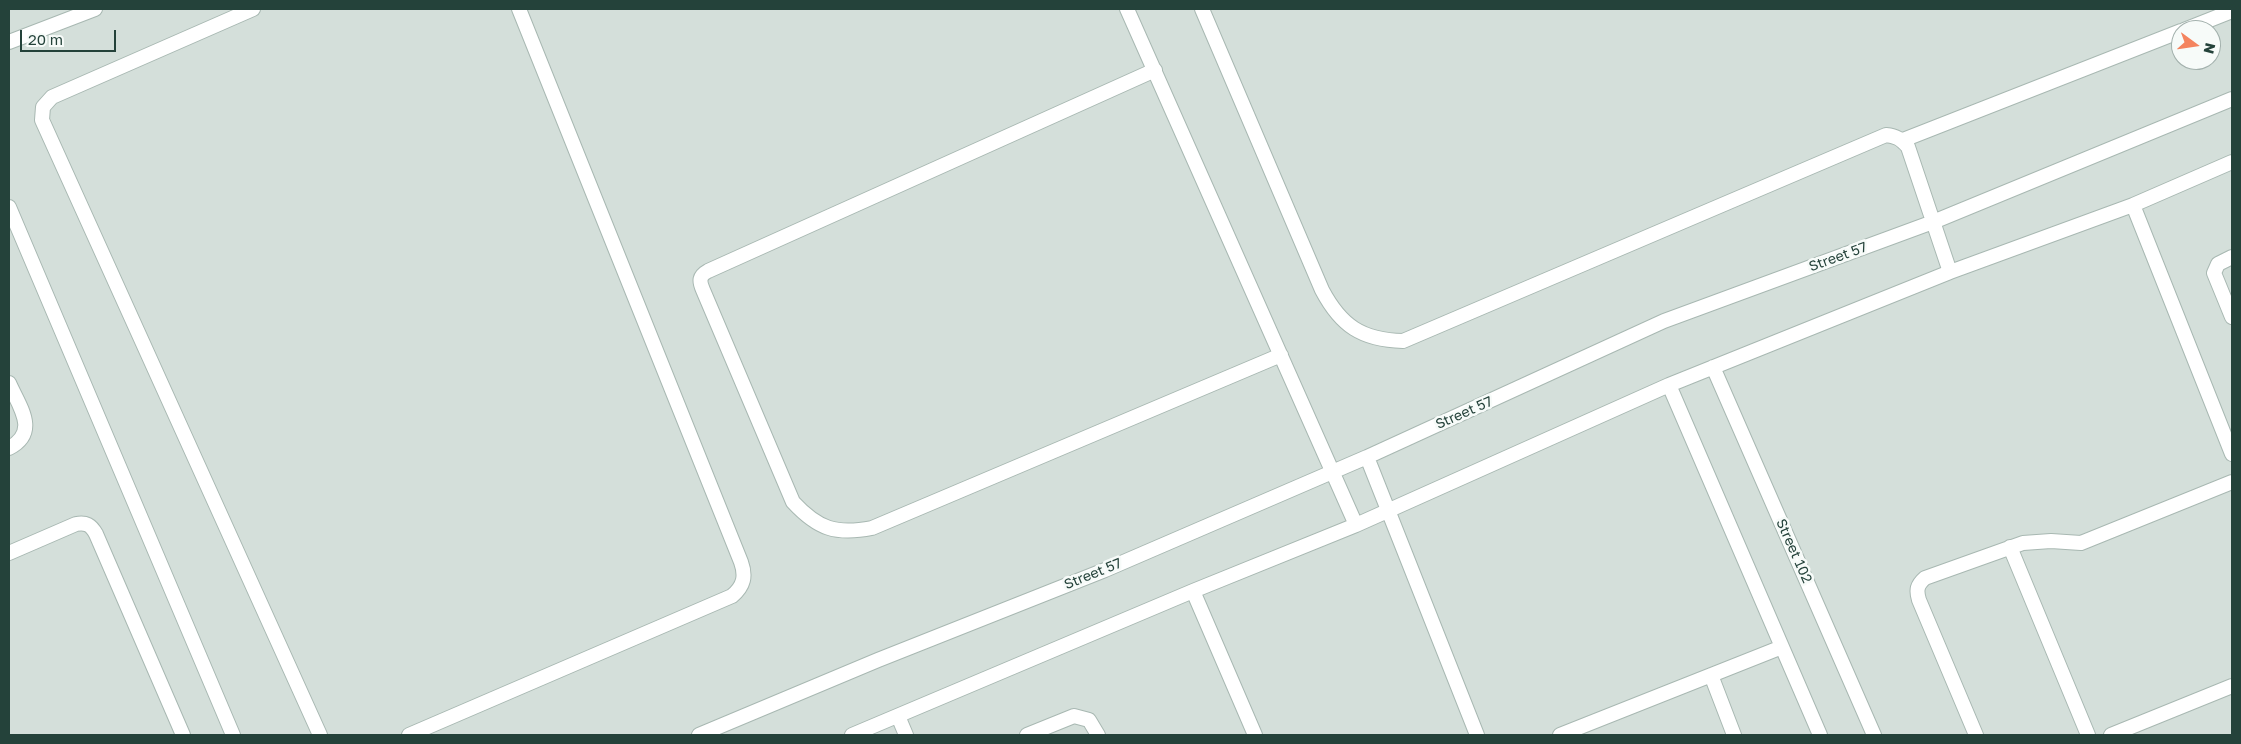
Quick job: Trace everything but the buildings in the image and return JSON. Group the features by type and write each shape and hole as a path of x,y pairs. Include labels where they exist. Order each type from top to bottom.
{"lane":[{"path":"9,42 96,9"},
{"path":"253,9 52,97 44,107 42,120 320,735"},
{"path":"409,735 732,596 738,591 744,577 741,562 519,9"},
{"path":"1127,9 1356,525"},
{"path":"1202,9 1332,309 1346,324 1357,331 1383,341 1403,341 1886,135 1895,136 1903,140 1908,147 1950,272"},
{"path":"2209,20 2232,11"},
{"path":"1903,140 2171,35"},
{"path":"1155,70 708,271 702,276 700,283 702,290 793,502 808,519 828,529 850,532 872,528 1281,355"},
{"name":"Street 57","path":"699,735 878,660 1105,570 1367,456 1664,322 1933,222 2232,99"},
{"path":"852,735 1356,525 1669,385 1950,272 2133,205 2232,162"},
{"path":"2133,205 2232,454"},
{"path":"9,207 233,735"},
{"path":"2232,257 2218,264 2214,273 2232,317"},
{"name":"Street 102","path":"1713,367 1874,735"},
{"path":"9,383 25,419 26,426 22,439 9,448"},
{"path":"1669,385 1820,735"},
{"path":"1367,456 1390,510 1477,735"},
{"path":"1976,735 1917,592 1919,584 1925,578 2010,547 2037,541 2081,543 2232,482"},
{"path":"9,553 76,524 81,523 90,526 96,534 183,735"},
{"path":"2010,547 2088,735"},
{"path":"1194,591 1255,735"},
{"path":"1560,735 1782,647"},
{"path":"1711,675 1734,735"},
{"path":"2111,735 2232,686"},
{"path":"898,716 906,735"},
{"path":"1028,735 1074,716 1089,720 1098,735"}],"shaded area":[{"path":"9,9 2232,9 2232,735 9,735"}]}
